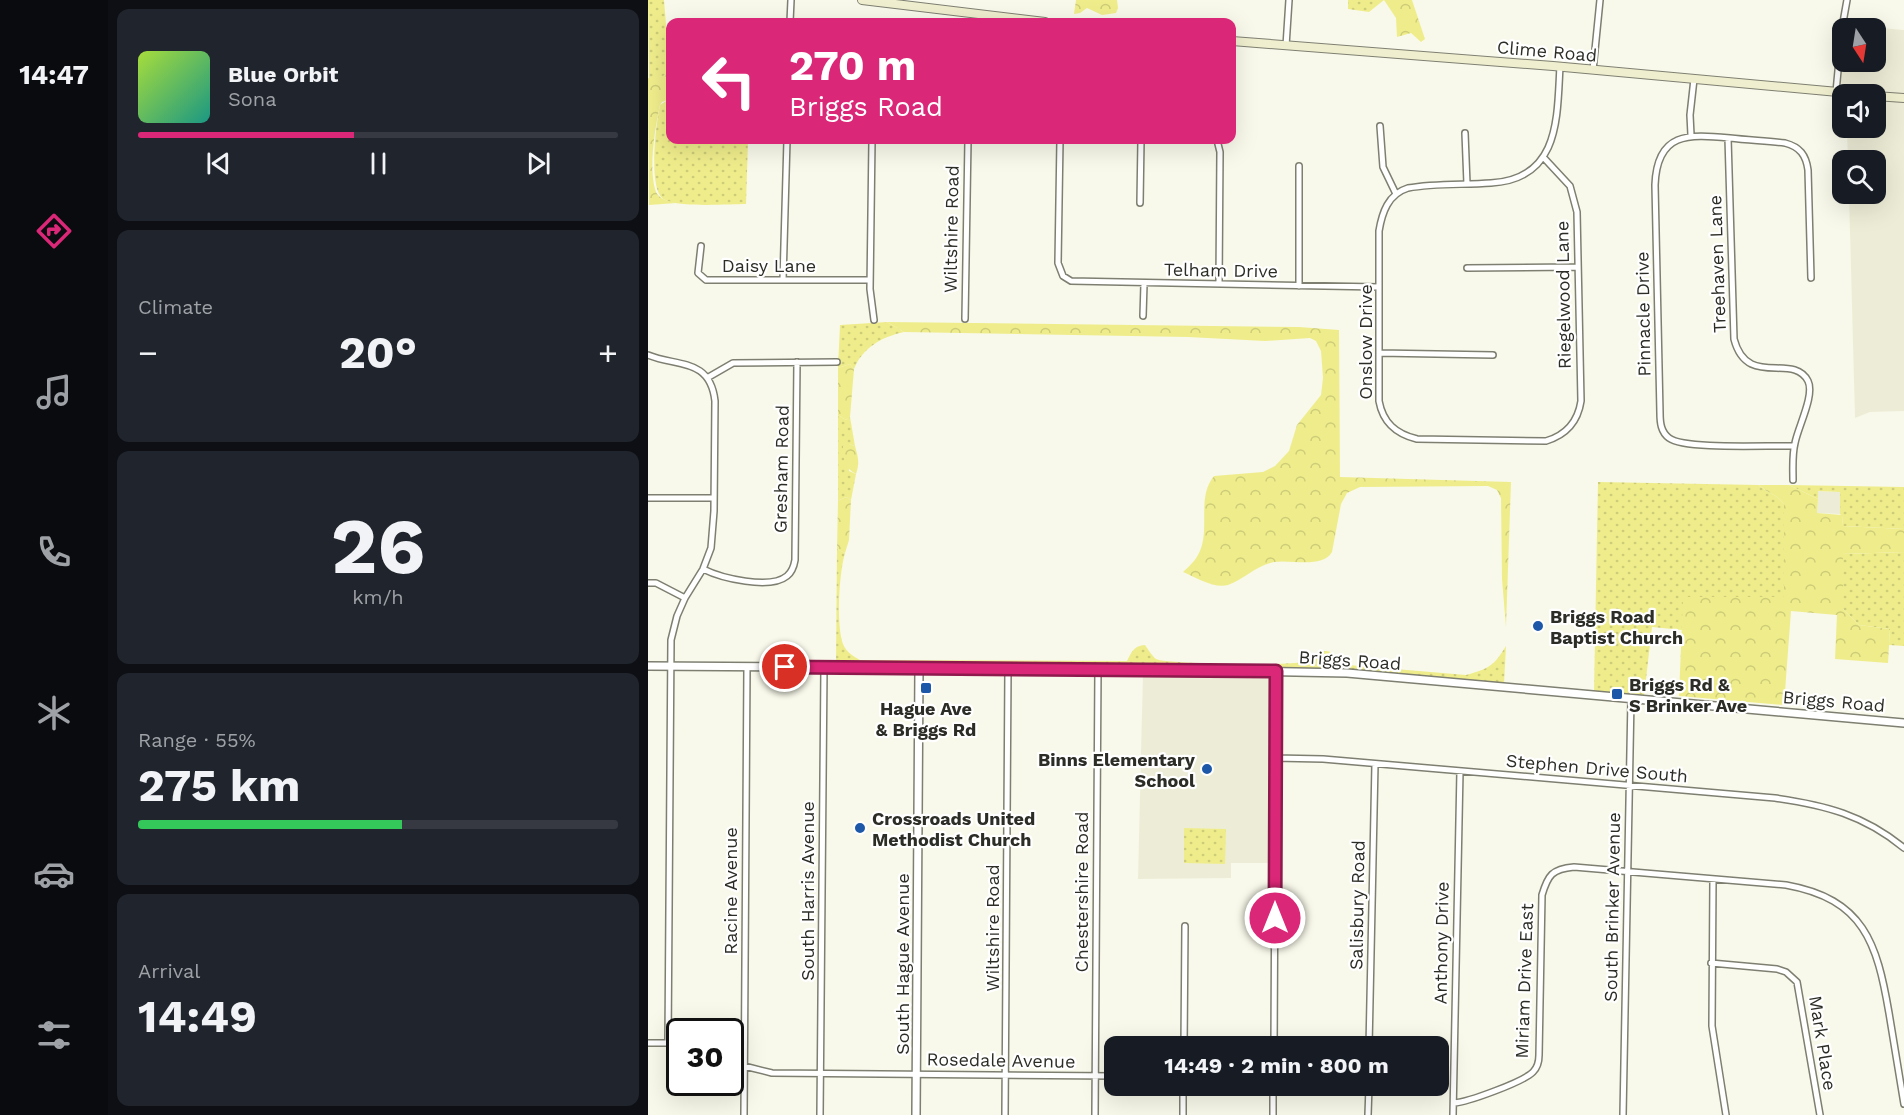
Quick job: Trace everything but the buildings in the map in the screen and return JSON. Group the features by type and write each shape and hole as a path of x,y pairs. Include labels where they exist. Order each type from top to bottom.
{"main road":[{"path":"862,0 971,18"},
{"name":"Clime Road","path":"1236,41 1560,66 1832,92"},
{"path":"1886,97 1904,98"}],"street":[{"path":"790,18 791,0"},
{"path":"1286,46 1289,0"},
{"path":"1593,69 1600,0"},
{"path":"1837,84 1847,0"},
{"path":"1380,126 1383,167 1396,194 1413,187 1510,180 1520,176 1544,158 1549,147 1557,122 1560,66"},
{"path":"1694,79 1690,115 1691,135 1782,143 1795,146 1807,160 1811,278"},
{"path":"1465,133 1467,184"},
{"name":"Pinnacle Drive","path":"1691,135 1673,142 1666,149 1655,171 1661,425 1664,433 1671,439 1688,444 1794,446"},
{"name":"Treehaven Lane","path":"1728,138 1734,339 1737,351 1750,364 1801,373 1810,388 1794,446 1792,480"},
{"path":"783,280 787,144"},
{"path":"872,144 870,280 874,320"},
{"name":"Wiltshire Road","path":"965,319 968,144"},
{"name":"Telham Drive","path":"1060,144 1058,263 1063,276 1071,281 1081,283 1379,287"},
{"path":"1140,203 1141,144"},
{"path":"1218,144 1220,152 1219,284"},
{"name":"Riegelwood Lane","path":"1544,158 1569,186 1577,212 1581,401 1577,417 1569,429 1560,435"},
{"path":"1299,166 1299,286"},
{"name":"Onslow Drive","path":"1396,194 1387,204 1379,231 1380,408 1388,424 1406,436 1417,439 1538,441 1560,435"},
{"name":"Daisy Lane","path":"701,246 698,273 706,280 870,280"},
{"path":"1467,268 1577,267"},
{"path":"1143,316 1144,284"},
{"path":"1379,353 1493,355"},
{"path":"648,355 689,365 706,378 713,389 715,401 713,539 703,569 685,598 673,628 670,666 668,1018"},
{"name":"Gresham Road","path":"703,569 718,576 747,581 775,581 788,575 794,568 797,362"},
{"path":"706,378 733,363 837,362"},
{"path":"648,498 714,498"},
{"path":"648,582 656,583 685,598"},
{"name":"Briggs Road","path":"648,666 1276,671 1357,674 1904,723"},
{"name":"Racine Avenue","path":"744,1058 747,667"},
{"name":"South Harris Avenue","path":"820,1115 824,668"},
{"name":"South Hague Avenue","path":"916,1115 919,668"},
{"name":"Wiltshire Road","path":"1005,1115 1008,669"},
{"name":"Chestershire Road","path":"1095,1115 1098,669"},
{"path":"1274,1036 1276,671"},
{"name":"South Brinker Avenue","path":"1623,1115 1631,699"},
{"name":"Stephen Drive South","path":"1275,758 1323,759 1814,803 1850,814 1888,835 1904,848"},
{"name":"Salisbury Road","path":"1369,1036 1375,764"},
{"name":"Anthony Drive","path":"1454,1115 1460,771"},
{"name":"Miriam Drive East","path":"1454,1103 1465,1102 1525,1077 1535,1070 1539,1063 1542,895 1546,881 1554,871 1563,868 1628,871"},
{"path":"1628,871 1808,889 1842,906 1866,932 1878,959 1904,1104"},
{"path":"1713,879 1712,1026 1726,1115"},
{"path":"1184,1036 1185,926"},
{"name":"Mark Place","path":"1711,963 1777,969 1794,977 1799,987 1820,1115"},
{"path":"648,1042 666,1042"},
{"name":"Rosedale Avenue","path":"744,1066 772,1073 1104,1076"},
{"name":"Racine Avenue","path":"744,1096 744,1115"},
{"path":"1183,1096 1183,1115"},
{"path":"1273,1115 1274,1096"},
{"path":"1368,1115 1369,1096"}],"shaded area":[{"path":"1886,28 1904,30 1904,411 1870,412 1855,418 1849,204 1886,204 1886,150 1848,150 1847,138 1886,138 1886,84 1842,84 1842,72 1886,72"},
{"path":"1818,491 1841,492 1840,514 1817,513"},
{"name":"Binns Elementary School","path":"1143,672 1275,674 1272,863 1231,863 1231,878 1138,879"}],"green space":[{"path":"648,0 664,0 666,75 649,80"},
{"path":"1076,0 1117,0 1118,8 1116,13 1102,15 1087,8 1074,14"},
{"path":"1348,0 1384,0 1369,12 1348,9"},
{"path":"1384,0 1412,0 1425,39 1421,42 1411,33 1397,37 1396,18"},
{"path":"666,75 666,100 660,105 653,148 654,183 660,197 676,203 649,205 648,78"},
{"path":"666,101 666,144 748,144 746,204 691,205 663,199 658,193 654,169 660,105"},
{"path":"887,322 904,332 874,344 858,361 854,369 850,364 838,368 840,325"},
{"path":"887,322 1299,327 1339,330 1340,477 1511,482 1506,627 1502,579 1501,498 1497,490 1488,486 1360,487 1347,493 1341,504 1332,552 1321,560 1274,562 1234,583 1223,586 1205,582 1183,572 1201,549 1204,536 1206,492 1214,476 1263,472 1275,466 1289,451 1297,425 1321,395 1323,378 1321,351 1316,341 1310,338 1265,341 1188,337 904,332"},
{"path":"850,364 854,369 850,417 846,420 838,415 838,368"},
{"path":"838,415 846,420 850,417 855,446 849,444 849,471 856,474 851,500 846,497 838,501"},
{"path":"849,444 855,446 857,453 856,474 849,469 844,459 843,446"},
{"path":"1598,482 1759,485 1784,505 1784,597 1684,597 1682,630 1652,627 1644,696 1594,692"},
{"path":"1759,485 1789,485 1818,499 1817,513 1842,515 1843,526 1904,529 1904,552 1843,554 1843,609 1859,625 1890,629 1888,663 1835,659 1837,615 1791,611 1784,705 1679,696 1683,597 1784,597 1784,505"},
{"path":"1789,485 1904,487 1904,529 1843,526 1840,514 1840,492 1818,491 1818,499"},
{"path":"846,497 851,500 849,540 845,553 837,549 838,501"},
{"path":"837,549 845,553 839,599 841,635 846,649 860,660 1127,661 1134,650 1145,645 1156,659 1164,661 1228,664 1292,663 1301,662 1319,652 1329,651 1348,665 1466,675 1490,666 1506,646 1504,684 1301,668 836,665"},
{"path":"1904,552 1904,646 1889,645 1890,629 1859,625 1843,609 1843,554"},
{"path":"1184,828 1226,829 1225,864 1184,863"}],"place":[{"name":"Briggs Road Baptist Church","path":"1538,626"},
{"name":"Hague Ave & Briggs Rd","path":"926,688"},
{"name":"Briggs Rd & S Brinker Ave","path":"1617,694"},
{"name":"Binns Elementary School","path":"1207,769"},
{"name":"Crossroads United Methodist Church","path":"860,828"}],"route":[{"path":"785,667 1276,671 1275,918"}]}
